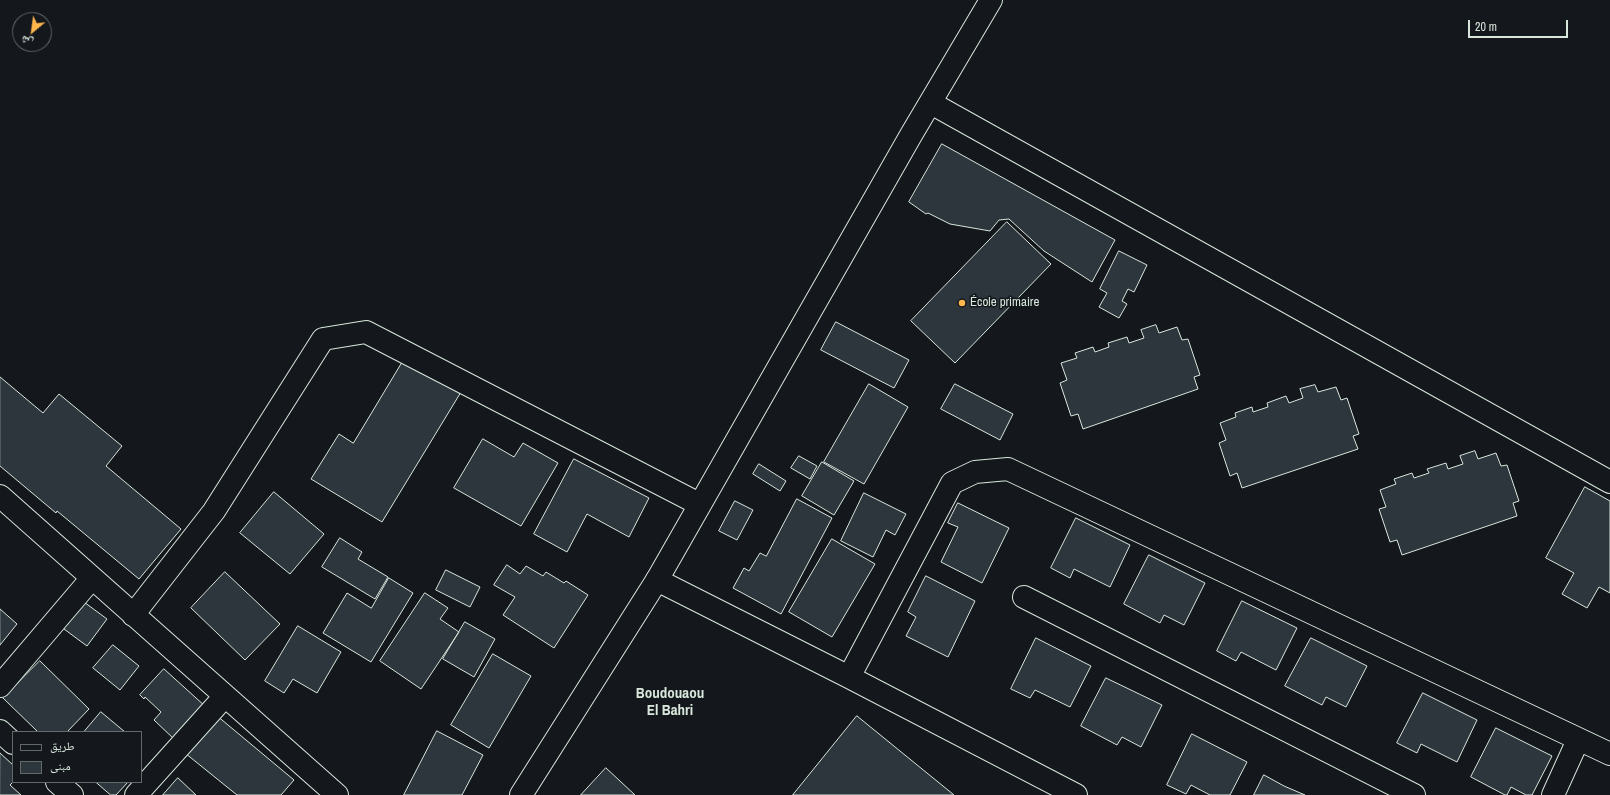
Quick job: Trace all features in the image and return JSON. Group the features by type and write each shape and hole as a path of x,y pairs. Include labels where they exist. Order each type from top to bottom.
{"street":[{"path":"521,795 657,580 910,135 931,103 991,0"},
{"path":"931,103 1610,482"},
{"path":"133,615 214,511 323,339 366,332 699,504"},
{"path":"849,676 952,483 975,472 1008,468 1610,754"},
{"path":"0,496 337,795"},
{"path":"0,686 92,578"},
{"path":"657,580 849,676 1076,795"},
{"path":"1024,597 1414,795"},
{"path":"136,795 225,696"},
{"path":"0,731 12,742"},
{"path":"1553,795 1578,740"},
{"path":"58,783 72,795"}],"building":[{"path":"942,144 1115,240 1092,282 1044,251 1009,219 999,220 990,231 950,224 928,213 926,214 909,202"},
{"path":"1007,222 1051,264 955,363 911,321"},
{"path":"1119,251 1147,265 1134,292 1128,289 1122,301 1127,304 1119,318 1099,307 1107,293 1100,289"},
{"path":"836,322 909,360 894,388 821,350"},
{"path":"1156,325 1159,333 1177,327 1182,340 1188,339 1200,375 1194,377 1198,389 1083,429 1078,414 1071,416 1060,383 1067,380 1061,363 1077,358 1075,353 1093,347 1095,352 1109,347 1108,343 1127,337 1129,343 1144,338 1141,330"},
{"path":"405,358 461,392 382,522 311,479 339,434 353,443"},
{"path":"0,377 43,413 59,394 122,446 106,466 181,529 139,579 0,466"},
{"path":"869,384 908,407 864,484 824,462"},
{"path":"955,384 1013,414 1000,440 941,409"},
{"path":"1315,385 1318,392 1336,387 1341,400 1347,398 1359,434 1353,436 1358,449 1242,488 1237,473 1230,476 1219,443 1226,440 1220,423 1236,417 1235,413 1252,407 1253,412 1268,407 1267,403 1286,396 1289,403 1303,398 1300,389"},
{"path":"483,439 514,457 523,443 558,463 521,526 454,488"},
{"path":"1475,451 1478,459 1496,453 1501,466 1507,465 1519,501 1513,503 1517,516 1402,555 1397,540 1390,542 1379,509 1386,507 1380,490 1396,484 1394,479 1412,473 1414,478 1429,473 1427,469 1446,463 1448,469 1463,464 1460,456"},
{"path":"799,456 817,466 810,479 791,468"},
{"path":"574,459 649,498 629,537 587,514 567,552 534,534"},
{"path":"822,462 854,481 834,515 802,496"},
{"path":"759,464 786,481 780,491 753,474"},
{"path":"1585,487 1610,501 1610,593 1599,587 1587,608 1562,594 1574,573 1546,558"},
{"path":"274,492 324,534 290,574 240,533"},
{"path":"864,493 906,514 895,535 886,530 873,557 841,541"},
{"path":"797,499 832,518 781,614 733,588 744,568 749,571 760,553 766,556"},
{"path":"735,501 753,510 737,540 719,531"},
{"path":"958,503 1009,528 982,583 941,562 958,527 948,523"},
{"path":"1076,518 1130,545 1110,587 1074,569 1070,578 1051,568"},
{"path":"340,538 362,552 358,559 388,577 375,599 322,567"},
{"path":"832,539 875,564 832,637 789,612"},
{"path":"1149,555 1205,583 1184,625 1164,615 1160,623 1124,604"},
{"path":"507,565 520,574 526,566 543,576 546,572 564,583 566,581 588,595 554,648 503,615 515,597 494,585"},
{"path":"446,570 480,587 470,607 436,590"},
{"path":"225,572 280,624 245,660 191,608"},
{"path":"926,576 975,601 948,657 906,636 916,617 908,612"},
{"path":"389,578 413,593 371,662 323,633 347,593 371,608"},
{"path":"425,593 448,608 440,619 459,632 421,689 380,661"},
{"path":"1242,601 1297,628 1276,670 1241,652 1236,661 1217,651"},
{"path":"84,602 107,619 87,646 64,629"},
{"path":"0,609 17,624 0,645"},
{"path":"465,622 495,639 474,677 443,659"},
{"path":"298,626 341,652 317,693 293,679 284,693 265,681"},
{"path":"1036,638 1091,666 1070,707 1035,690 1030,698 1011,689"},
{"path":"1311,638 1367,666 1346,707 1326,697 1322,705 1285,686"},
{"path":"113,645 139,666 120,690 93,668"},
{"path":"493,654 531,676 489,748 451,725"},
{"path":"40,661 89,709 68,731 37,731 3,698"},
{"path":"164,669 206,707 175,740 154,720 161,712 145,697 144,699 140,695"},
{"path":"1106,678 1162,705 1141,747 1122,737 1117,745 1081,726"},
{"path":"1423,693 1477,720 1457,762 1421,744 1417,753 1397,743"},
{"path":"101,712 124,731 85,731"},
{"path":"216,715 294,780 281,795 237,795 185,753"},
{"path":"857,716 954,795 793,795"},
{"path":"1496,728 1552,756 1532,795 1526,795 1511,787 1507,795 1505,795 1471,777"},
{"path":"437,731 483,755 462,795 404,795"},
{"path":"1192,734 1247,762 1230,795 1210,795 1191,785 1186,794 1167,785"},
{"path":"0,753 12,764 12,783 10,785 21,795 0,795"},
{"path":"606,768 635,795 581,795"},
{"path":"1264,775 1284,786 1305,795 1254,795"},
{"path":"178,778 196,795 163,795"},
{"path":"97,783 127,783 116,795 111,795"}],"place":[{"name":"École primaire","path":"962,303"}],"district":[{"name":"Boudouaou El Bahri","path":"670,702"}]}
